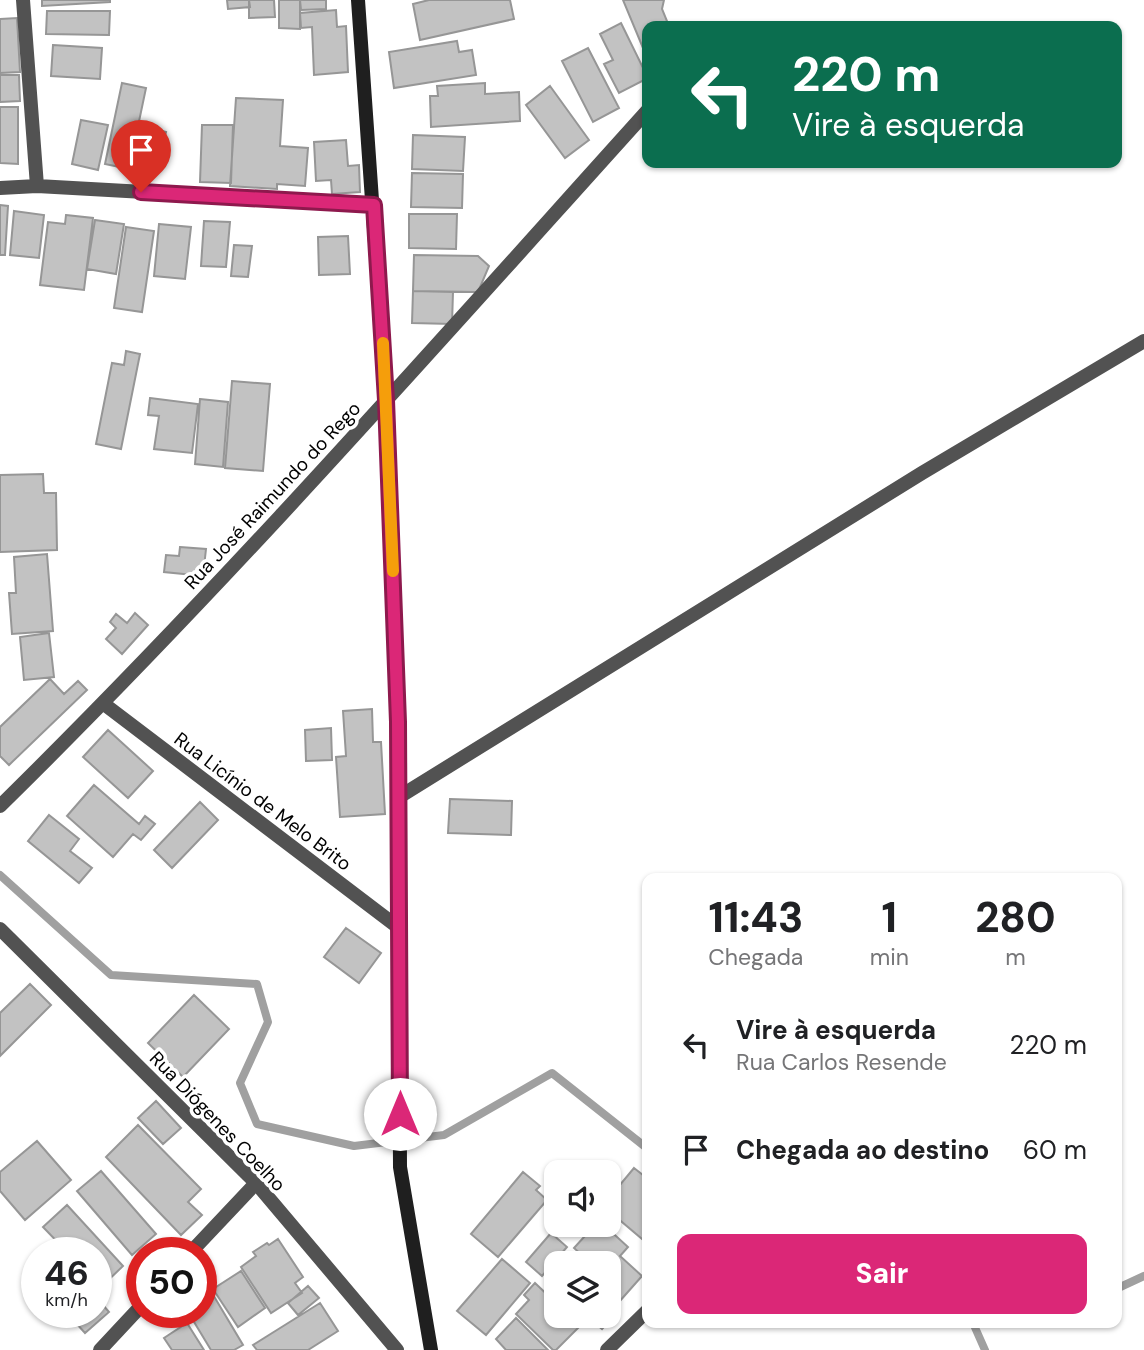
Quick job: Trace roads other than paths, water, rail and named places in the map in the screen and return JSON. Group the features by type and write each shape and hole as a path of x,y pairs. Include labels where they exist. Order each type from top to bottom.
{"main road":[{"path":"358,0 386,400 398,722 400,1167 431,1350"}],"street":[{"path":"23,0 37,186"},
{"name":"Rua José Raimundo do Rego","path":"0,806 104,704 386,400 642,117"},
{"path":"0,188 37,186 374,205"},
{"path":"398,797 922,473 1144,341"},
{"name":"Rua Licínio de Melo Brito","path":"104,704 399,928"},
{"name":"Rua Diógenes Coelho","path":"0,929 256,1183 397,1350"},
{"path":"205,1237 256,1183"},
{"path":"607,1350 642,1316"},
{"path":"100,1350 126,1322"}],"waterway":[{"path":"0,875 111,975 257,984 268,1022 240,1083 257,1124 354,1146 444,1135 552,1073 642,1144"},
{"path":"1122,1286 1144,1276"},
{"path":"975,1328 985,1350"}]}
